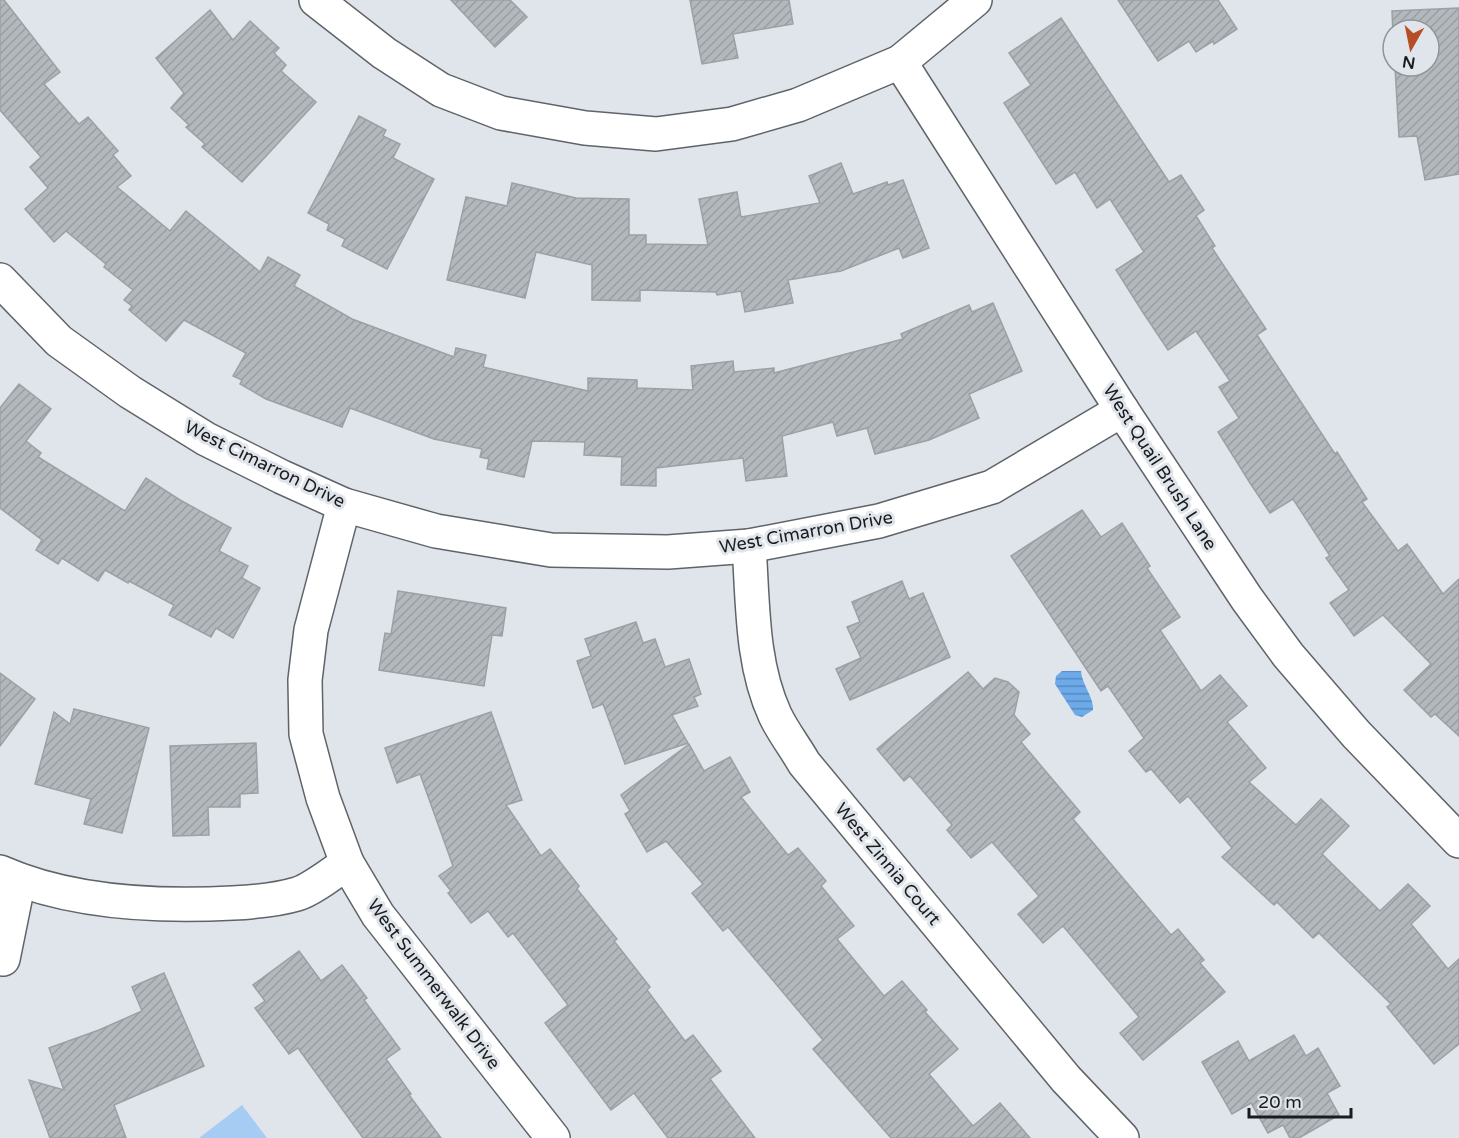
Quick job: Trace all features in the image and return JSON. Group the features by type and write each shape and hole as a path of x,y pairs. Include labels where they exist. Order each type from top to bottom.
{"street":[{"path":"316,0 384,53 441,90 501,113 585,128 656,134 732,124 798,105 900,62 975,0"},
{"name":"West Quail Brush Lane","path":"900,62 1122,410 1247,599 1287,655 1356,734 1459,841"},
{"name":"West Cimarron Drive","path":"0,280 59,341 130,392 206,439 344,505 436,531 551,550 668,552 749,546 879,522 992,487 1122,410"},
{"name":"West Summerwalk Drive","path":"344,505 311,630 305,680 306,734 323,798 347,864 378,915 553,1138"},
{"name":"West Zinnia Court","path":"749,546 755,629 761,672 775,715 804,763 1066,1079 1122,1138"},
{"path":"3,959 10,876 85,897 184,906 251,902 298,894 347,864"}],"shaded area":[{"path":"1062,671 1081,671 1093,705 1093,710 1082,717 1075,715 1055,684 1056,676"},
{"path":"242,1105 267,1138 199,1138"}],"building":[{"path":"0,0 4,0 60,72 44,84 79,124 88,117 118,151 113,155 131,176 117,187 170,231 186,211 260,272 268,257 300,275 294,286 352,319 454,357 456,348 486,355 483,367 588,391 588,378 637,380 637,388 693,390 691,366 733,361 734,372 774,368 774,373 903,339 901,334 969,305 972,312 993,303 1022,371 969,394 979,418 929,440 875,454 867,428 837,436 833,422 782,436 787,476 746,481 743,458 656,468 656,486 621,485 622,457 584,455 585,442 532,441 524,477 487,469 489,459 480,457 482,449 434,439 350,408 342,427 266,399 240,384 242,380 233,376 246,353 184,320 166,341 129,310 132,306 124,300 133,290 104,267 106,264 66,231 54,242 25,209 48,188 30,167 41,157 0,110"},
{"path":"451,0 510,0 527,17 495,47"},
{"path":"690,0 789,0 793,24 733,34 738,58 702,64"},
{"path":"1118,0 1218,0 1237,29 1214,44 1213,41 1196,52 1189,41 1158,61"},
{"path":"1459,8 1459,174 1425,180 1417,136 1399,137 1396,78 1441,78 1441,18 1392,18 1392,11"},
{"path":"210,10 233,40 250,21 279,48 274,53 286,65 281,71 316,102 242,182 202,147 205,144 186,127 189,125 171,108 184,93 156,58"},
{"path":"1061,18 1169,182 1181,175 1204,210 1196,216 1215,246 1212,248 1266,329 1257,335 1367,499 1362,502 1398,551 1407,544 1443,594 1459,579 1459,736 1435,714 1431,717 1404,690 1431,664 1383,615 1354,636 1330,603 1349,590 1326,558 1330,556 1293,499 1270,513 1250,483 1218,432 1239,418 1219,387 1230,381 1196,331 1168,350 1142,311 1116,270 1144,252 1110,199 1097,208 1075,172 1056,184 1004,103 1031,85 1009,53"},
{"path":"359,116 386,130 383,136 400,144 393,158 434,179 387,269 342,246 345,239 327,230 329,224 308,213"},
{"path":"841,163 853,194 887,182 888,185 903,180 929,248 903,258 899,248 841,271 788,280 793,303 745,312 741,291 717,295 716,292 640,290 640,301 592,300 592,265 536,252 525,298 447,280 466,197 507,206 512,183 576,198 629,199 629,235 646,235 646,244 708,245 699,199 737,192 741,217 820,203 809,176"},
{"path":"19,384 51,409 26,441 41,453 38,457 125,511 146,478 231,528 219,551 248,566 242,578 260,588 233,638 216,628 211,637 169,615 174,605 105,570 98,581 62,558 58,564 36,550 42,540 0,508 0,408"},
{"path":"1082,510 1101,537 1122,523 1150,566 1147,568 1180,617 1160,630 1201,691 1220,675 1247,706 1227,722 1266,768 1249,782 1296,825 1321,799 1349,826 1322,854 1380,911 1408,884 1430,906 1411,924 1448,969 1459,959 1459,1044 1434,1064 1387,1007 1391,1004 1319,933 1313,938 1277,902 1274,905 1222,857 1232,848 1188,796 1180,803 1151,769 1146,772 1129,751 1144,738 1108,686 1101,691 1011,556"},
{"path":"902,581 909,599 923,593 950,657 850,700 836,669 861,658 847,627 860,622 852,602"},
{"path":"398,591 506,608 502,636 492,635 484,686 379,670 385,633 391,634"},
{"path":"636,622 643,643 655,639 665,667 689,659 701,694 694,697 698,706 672,715 688,743 625,764 603,704 593,708 577,661 591,656 585,639"},
{"path":"968,672 983,689 995,678 1008,682 1019,692 1014,715 1030,734 1021,742 1080,812 1073,819 1171,935 1178,929 1204,960 1200,963 1225,992 1143,1060 1120,1033 1139,1017 1063,926 1043,943 1018,914 1039,896 992,842 971,858 947,830 952,825 910,776 904,781 877,749"},
{"path":"0,673 35,699 0,746"},
{"path":"74,709 149,728 122,833 84,824 91,799 35,784 54,712 70,724"},
{"path":"491,712 522,800 506,805 541,856 550,849 579,886 577,889 617,939 614,941 650,987 647,990 685,1041 693,1035 721,1071 710,1079 755,1138 668,1138 634,1093 611,1110 545,1023 568,1005 513,933 508,937 488,911 471,923 448,893 451,891 439,876 453,866 420,774 397,783 385,748"},
{"path":"256,743 258,793 240,794 240,807 208,807 209,835 173,836 170,746"},
{"path":"689,744 704,771 730,757 750,792 741,797 788,855 798,848 826,881 821,886 854,926 837,939 884,996 902,981 927,1010 925,1012 958,1049 929,1074 973,1126 1000,1103 1030,1138 891,1138 813,1049 823,1040 728,927 723,931 692,893 703,884 666,841 647,852 625,814 630,811 621,795"},
{"path":"299,951 321,981 342,965 367,998 364,1000 400,1049 386,1059 441,1138 363,1138 298,1048 289,1054 255,1008 265,1001 253,985"},
{"path":"164,973 204,1066 114,1105 126,1138 50,1138 29,1080 64,1090 49,1048 142,1011 132,987"},
{"path":"1294,1035 1306,1056 1318,1048 1340,1086 1327,1093 1339,1115 1299,1138 1290,1138 1283,1125 1268,1133 1251,1103 1232,1114 1202,1062 1238,1041 1249,1061"}]}
